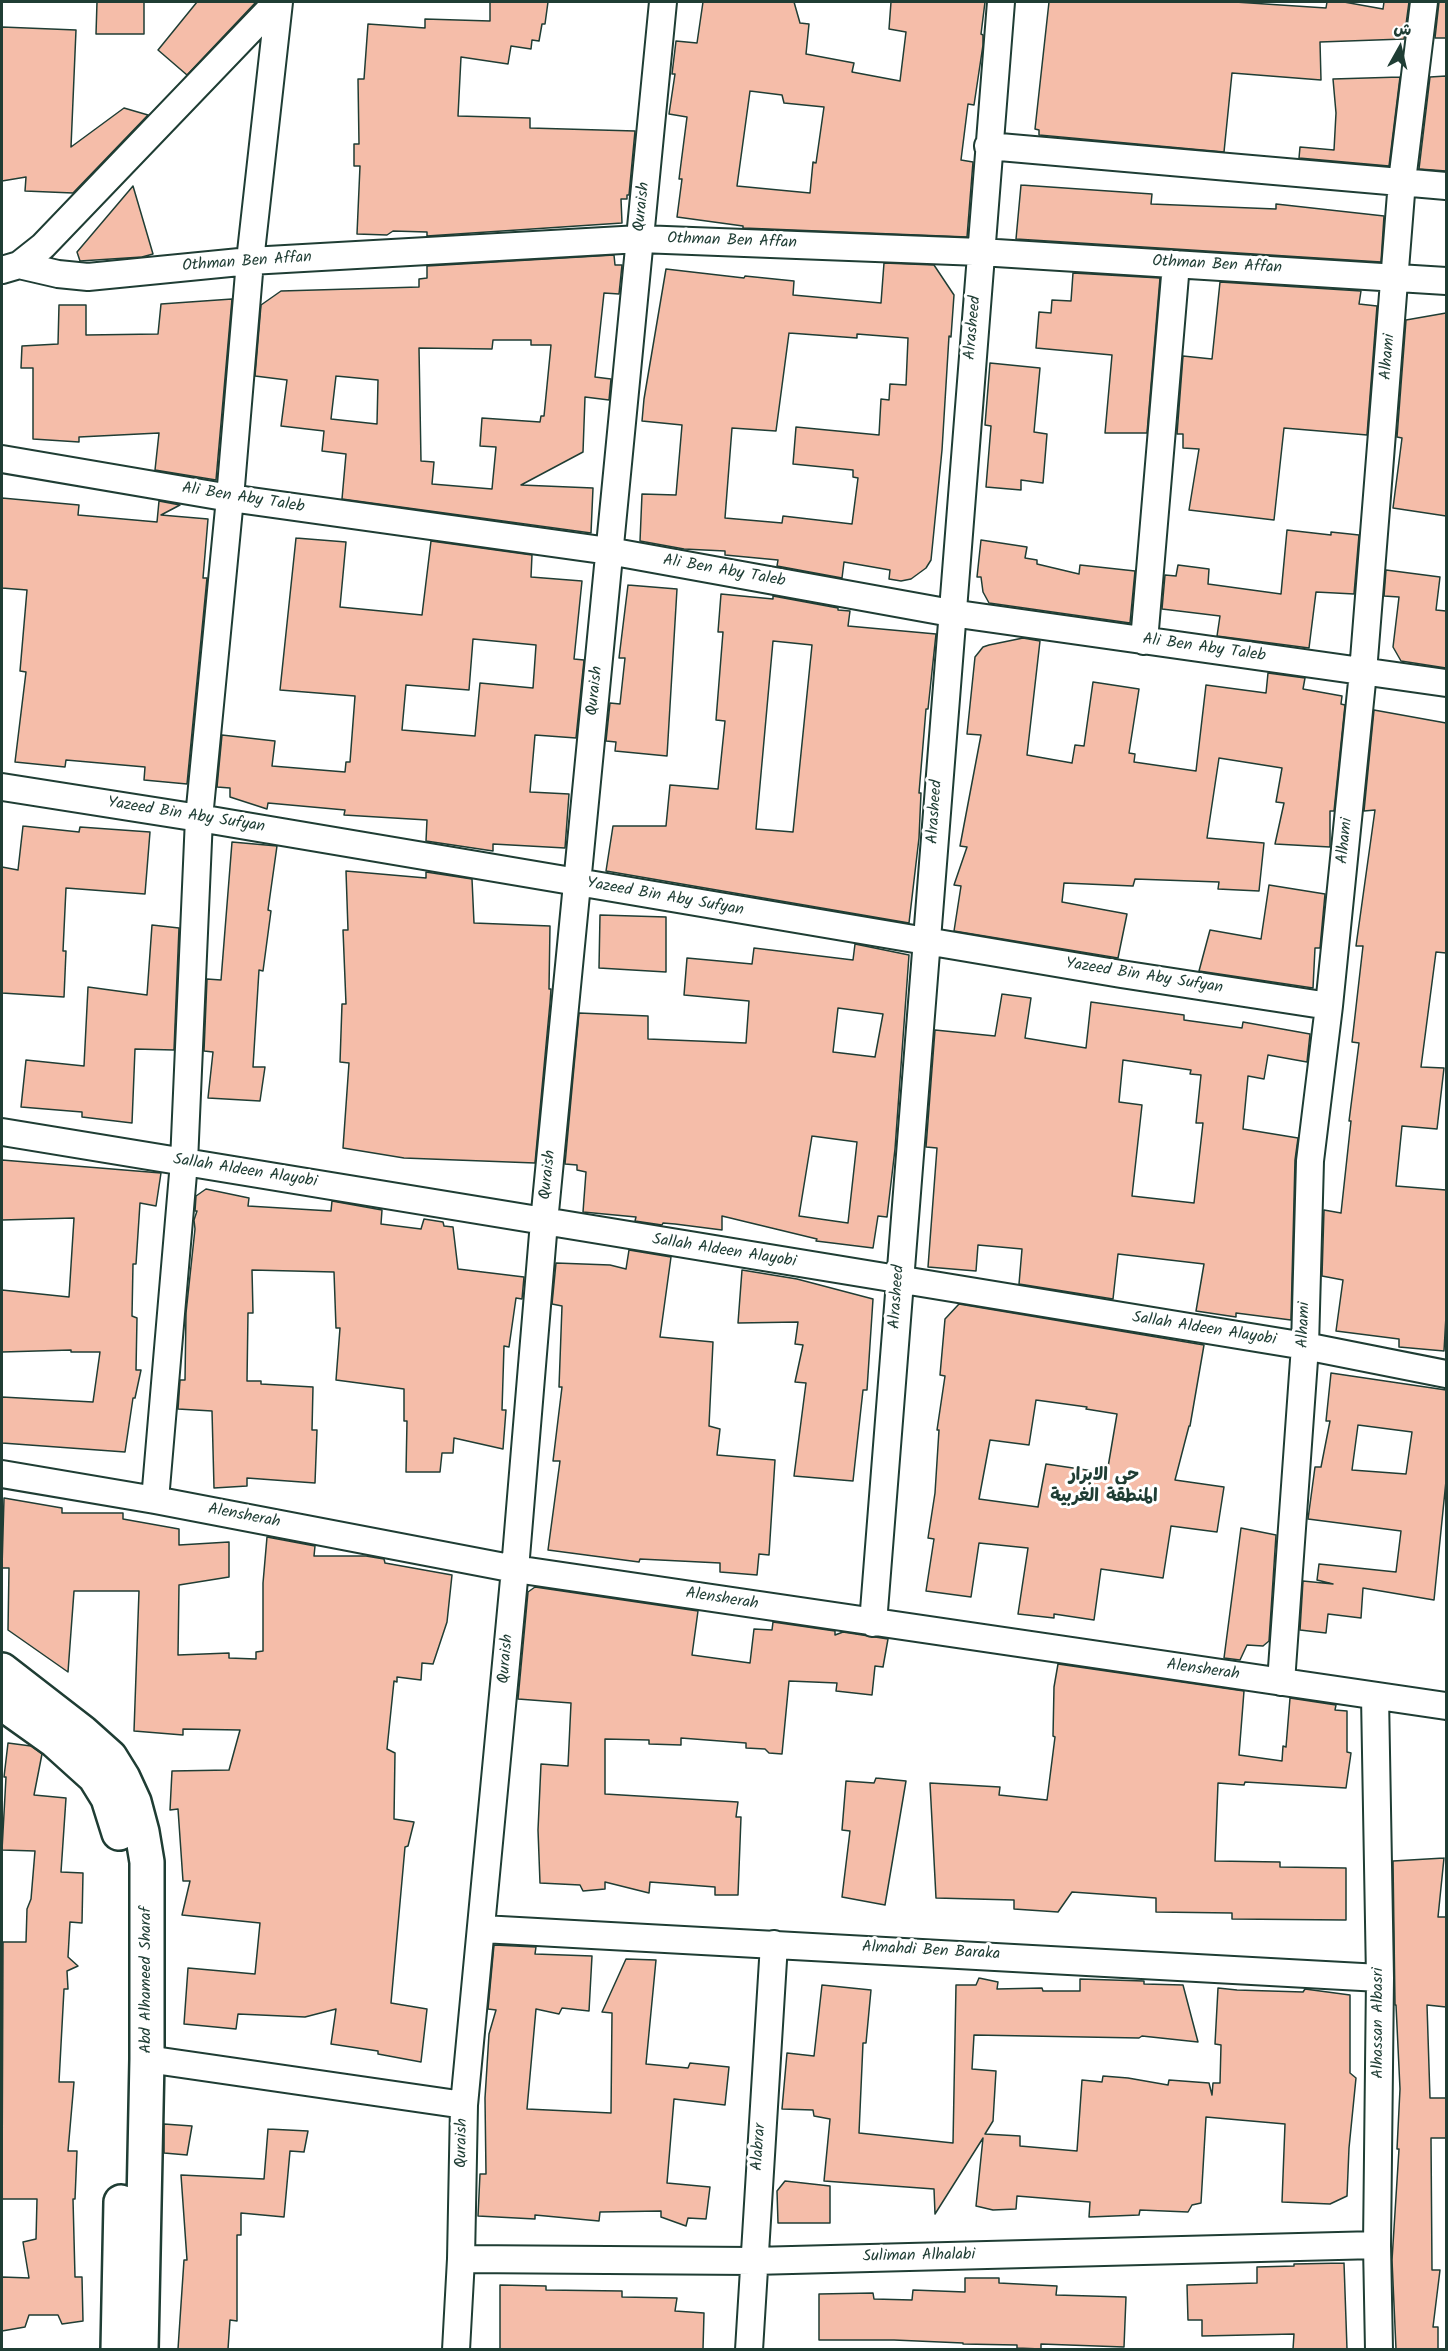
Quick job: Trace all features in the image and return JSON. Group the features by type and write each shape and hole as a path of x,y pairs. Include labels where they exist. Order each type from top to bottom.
{"main road":[{"name":"Abd Alhameed Sharaf","path":"2,1670 82,1732 110,1757 134,1802 147,1862 147,2059 141,2349"},
{"name":"Abd Alhameed Sharaf","path":"2,1702 54,1740 95,1777 114,1813 123,1849 128,1916 118,2349"}],"street":[{"path":"156,1500 184,1162 199,818 250,261 278,2"},
{"path":"10,268 43,246 278,2"},
{"name":"Quraish","path":"456,2349 461,2259 464,2105 515,1569 544,1222 663,2"},
{"name":"Alrasheed","path":"873,1623 1001,2"},
{"name":"Alhami","path":"1281,1682 1305,1346 1310,1161 1329,1006 1363,672 1402,181 1424,2"},
{"path":"988,146 1446,186"},
{"name":"Othman Ben Affan","path":"10,268 88,277 250,261 640,238 980,252 1446,281"},
{"path":"1144,641 1176,264"},
{"name":"Ali Ben Aby Taleb","path":"2,459 230,498 609,551 951,613 1446,682"},
{"name":"Yazeed Bin Aby Sufyan","path":"2,787 199,818 926,942 1329,1006"},
{"name":"Sallah Aldeen Alayobi","path":"2,1132 1305,1346 1446,1374"},
{"name":"Alensherah","path":"2,1474 156,1500 515,1569 1446,1706"},
{"name":"Alhassan Albasri","path":"1375,1696 1380,1977 1377,2245 1379,2349"},
{"name":"Almahdi Ben Baraka","path":"482,1929 1380,1977"},
{"name":"Alabrar","path":"749,2349 774,1944"},
{"path":"147,2059 464,2105"},
{"name":"Suliman Alhalabi","path":"461,2259 753,2261 1377,2245"}],"building":[{"path":"97,2 144,2 144,34 96,34"},
{"path":"197,2 256,2 187,75 158,50"},
{"path":"490,2 548,2 545,24 542,24 539,41 532,40 531,49 511,46 508,64 461,57 458,116 530,118 530,128 635,131 629,195 627,199 621,199 622,223 427,236 427,232 393,231 387,235 357,234 360,166 354,166 354,144 359,144 358,79 364,79 368,24 425,28 425,19 490,21"},
{"path":"703,2 794,2 800,23 809,24 806,54 854,63 852,72 900,81 906,32 889,29 891,2 985,2 981,34 983,45 974,105 968,104 961,160 973,162 967,237 743,228 743,226 677,217 687,117 669,114 675,74 672,74 676,41 697,43","holes":["750,91 782,95 784,103 824,107 816,163 813,162 810,193 737,186"]},
{"path":"1049,2 1235,2 1326,8 1327,2 1344,2 1383,9 1384,2 1409,2 1404,39 1320,42 1321,80 1232,73 1224,152 1039,135 1039,130 1035,129"},
{"path":"1439,2 1446,2 1446,38 1435,38"},
{"path":"2,27 76,30 71,147 124,108 148,115 73,193 25,191 26,177 2,181"},
{"path":"1446,76 1446,171 1419,169 1430,77"},
{"path":"1400,77 1389,166 1299,158 1300,147 1334,150 1336,113 1333,79"},
{"path":"1021,185 1152,194 1151,204 1276,209 1276,204 1384,216 1381,262 1016,239"},
{"path":"133,186 153,254 142,257 80,261 77,252"},
{"path":"614,255 615,265 622,265 619,294 604,293 595,377 611,379 609,400 585,397 583,452 521,485 593,488 591,533 342,499 346,454 322,451 324,431 281,426 287,380 255,376 261,305 281,291 419,287 419,279 427,278 427,266","holes":["493,340 531,340 531,345 551,345 544,416 541,416 540,422 482,418 480,446 496,447 492,489 432,484 434,462 421,461 419,348 492,349","336,376 378,380 377,424 331,419"]},
{"path":"884,263 934,265 954,295 931,560 926,568 911,579 901,581 889,579 890,570 844,562 842,578 777,566 778,560 725,555 725,551 684,549 640,541 642,494 676,495 682,425 642,421 666,269 794,281 793,295 881,303","holes":["789,333 857,338 857,334 908,338 906,385 890,384 889,400 881,399 879,435 796,427 793,464 853,470 853,477 858,478 852,524 783,516 782,523 725,518 732,428 776,431"]},
{"path":"1073,273 1160,278 1147,433 1105,433 1112,355 1036,348 1039,312 1051,313 1052,300 1071,301"},
{"path":"1220,282 1361,291 1359,304 1377,306 1367,435 1284,428 1274,520 1189,510 1199,449 1183,448 1183,434 1177,434 1183,356 1212,359"},
{"path":"232,299 216,480 155,470 159,433 79,437 79,442 33,439 33,368 21,368 22,346 58,344 59,305 86,305 86,335 158,334 161,304"},
{"path":"1446,313 1446,516 1393,508 1402,438 1397,437 1406,320"},
{"path":"990,363 1040,368 1034,432 1047,434 1043,483 1021,480 1021,490 986,487 991,426 985,425"},
{"path":"2,498 79,505 78,515 157,522 159,501 180,505 161,515 208,519 203,578 207,578 187,784 144,780 145,767 66,760 65,767 15,762 26,672 20,671 27,590 2,588"},
{"path":"1287,530 1331,535 1331,532 1359,535 1354,594 1316,592 1309,648 1217,636 1220,616 1162,609 1165,575 1176,576 1178,565 1209,569 1208,584 1281,594"},
{"path":"296,538 346,542 340,607 422,615 431,541 532,555 531,577 582,581 574,659 584,660 576,738 535,735 530,792 569,794 565,848 493,844 493,851 426,841 427,820 344,815 345,810 268,803 267,809 230,797 230,788 217,787 222,735 275,741 272,766 345,772 346,762 350,762 355,696 280,690","holes":["473,639 536,645 533,688 480,683 475,736 402,730 406,685 469,690"]},
{"path":"981,540 1027,547 1025,558 1037,560 1037,564 1079,574 1080,565 1135,571 1130,623 989,603 983,592 981,577 977,577"},
{"path":"1386,570 1440,577 1436,610 1446,611 1446,668 1401,661 1393,647 1399,597 1384,596"},
{"path":"628,585 677,589 667,756 615,751 616,742 606,741 610,703 620,704 625,658 619,658"},
{"path":"721,594 773,599 773,596 850,611 848,626 936,634 928,709 926,709 919,793 921,793 919,838 909,923 606,871 613,826 666,826 670,785 718,789 725,721 716,720 723,632 718,632","holes":["773,641 812,645 793,832 756,829"]},
{"path":"1023,638 1040,641 1027,755 1072,763 1075,745 1084,746 1093,682 1139,689 1129,753 1135,754 1134,762 1196,771 1206,685 1266,693 1268,673 1305,678 1303,689 1342,696 1341,704 1345,705 1334,811 1330,811 1330,847 1275,844 1284,803 1276,802 1282,768 1219,758 1207,838 1264,843 1259,891 1218,889 1219,882 1135,879 1133,886 1064,883 1062,902 1127,914 1118,958 954,931 961,886 954,885 967,847 960,846 981,735 967,734 975,657 983,647"},
{"path":"1374,710 1446,723 1446,953 1436,952 1421,1067 1444,1068 1437,1129 1402,1126 1396,1186 1446,1190 1444,1351 1399,1347 1399,1339 1336,1331 1343,1280 1322,1276 1324,1210 1341,1213 1359,1043 1352,1042 1363,946 1356,946 1375,810 1364,811"},
{"path":"23,826 79,832 80,827 150,832 145,894 66,888 63,951 66,951 64,997 2,993 2,867 18,870"},
{"path":"232,842 277,846 268,910 271,911 263,971 259,970 253,1067 265,1067 260,1101 208,1098 213,1052 204,1051 207,979 221,980"},
{"path":"346,871 426,878 426,872 472,879 474,923 550,926 549,989 551,989 535,1163 404,1158 343,1148 349,1063 340,1062 342,1004 346,1004 343,930 348,930"},
{"path":"1269,885 1325,894 1320,948 1315,948 1313,988 1199,971 1210,930 1261,939"},
{"path":"600,915 666,917 666,972 599,968"},
{"path":"152,925 179,928 174,1050 135,1049 132,1123 82,1117 82,1112 21,1107 26,1060 84,1066 88,987 147,995"},
{"path":"855,944 909,955 895,1149 887,1217 878,1216 873,1248 816,1241 817,1239 722,1216 722,1230 663,1223 662,1225 635,1221 636,1217 583,1212 586,1172 577,1170 577,1165 565,1164 579,1013 648,1016 648,1039 746,1043 749,1001 684,995 687,958 752,964 754,948 853,960","holes":["838,1008 883,1014 875,1057 833,1052","812,1136 857,1142 848,1223 799,1216"]},
{"path":"1002,994 1031,998 1025,1038 1086,1048 1091,1002 1184,1015 1184,1020 1242,1028 1243,1022 1310,1034 1307,1062 1268,1055 1264,1079 1248,1076 1243,1129 1298,1138 1295,1160 1291,1320 1236,1313 1236,1317 1196,1311 1204,1264 1118,1254 1113,1299 1019,1284 1022,1249 978,1245 976,1271 928,1267 937,1148 926,1147 935,1030 995,1036","holes":["1123,1060 1191,1070 1190,1074 1201,1075 1196,1123 1203,1123 1194,1203 1132,1196 1142,1105 1119,1102"]},
{"path":"2,1160 161,1173 156,1206 140,1203 136,1264 133,1264 132,1316 137,1318 136,1370 141,1370 135,1398 133,1398 125,1452 2,1443 2,1397 93,1402 100,1352 71,1352 71,1350 2,1352 2,1290 69,1297 74,1218 2,1220"},
{"path":"206,1189 249,1198 248,1206 331,1211 332,1201 382,1210 381,1224 421,1229 424,1219 443,1222 444,1226 453,1227 458,1269 524,1277 522,1299 516,1298 509,1347 504,1346 502,1410 506,1410 503,1449 454,1438 453,1453 442,1453 440,1472 406,1472 407,1421 404,1421 404,1389 336,1380 340,1328 336,1328 334,1272 252,1270 253,1313 248,1313 247,1381 313,1387 312,1430 317,1430 315,1483 247,1478 247,1486 214,1488 212,1411 178,1409 180,1380 185,1380 186,1313 194,1220 197,1211 195,1211 196,1196"},
{"path":"629,1250 671,1257 660,1337 713,1342 709,1426 720,1429 717,1455 775,1460 769,1555 759,1554 757,1575 720,1572 720,1563 640,1559 639,1562 548,1550 560,1461 553,1461 562,1387 559,1387 562,1306 552,1304 556,1263 610,1265 626,1269"},
{"path":"742,1270 797,1279 873,1299 867,1390 863,1390 853,1481 794,1476 806,1383 795,1382 803,1345 795,1344 798,1322 738,1323"},
{"path":"959,1304 1204,1345 1190,1426 1175,1480 1224,1487 1217,1532 1171,1526 1163,1578 1101,1569 1094,1620 1054,1614 1054,1618 1018,1614 1028,1548 979,1543 971,1597 926,1591 934,1539 928,1538 935,1493 939,1430 937,1430 945,1376 940,1375 945,1319","holes":["1036,1400 1087,1407 1086,1409 1117,1414 1107,1473 1046,1464 1038,1507 979,1499 990,1440 1029,1445"]},
{"path":"1331,1373 1446,1390 1446,1481 1434,1600 1363,1588 1361,1618 1328,1614 1326,1633 1300,1630 1303,1581 1333,1584 1317,1580 1319,1564 1396,1572 1401,1531 1308,1519 1315,1467 1321,1467 1330,1421 1326,1421","holes":["1358,1425 1412,1432 1406,1474 1352,1470"]},
{"path":"4,1498 62,1508 62,1513 123,1513 123,1519 179,1529 179,1545 229,1542 229,1577 179,1585 178,1655 229,1653 229,1658 256,1659 256,1652 263,1651 263,1583 267,1537 315,1546 314,1556 366,1556 384,1559 385,1563 452,1575 447,1622 433,1664 422,1663 421,1680 397,1677 397,1682 394,1681 387,1749 395,1753 394,1819 414,1822 408,1846 405,1847 391,2003 427,2009 421,2062 378,2054 378,2051 331,2044 336,2009 305,2017 238,2014 236,2029 184,2024 188,1968 255,1974 260,1923 182,1915 190,1881 183,1881 178,1809 170,1810 172,1771 229,1770 240,1730 183,1729 183,1735 134,1731 139,1591 74,1591 68,1672 8,1630 9,1568 2,1568"},
{"path":"1241,1528 1276,1535 1269,1641 1263,1646 1247,1645 1240,1660 1224,1658"},
{"path":"535,1587 698,1611 692,1655 750,1663 754,1629 772,1630 773,1622 835,1631 835,1635 843,1632 888,1639 883,1667 875,1666 872,1695 836,1691 837,1683 789,1681 782,1754 769,1753 765,1749 746,1748 746,1743 681,1738 681,1745 649,1744 649,1740 605,1739 605,1794 738,1802 736,1817 741,1817 738,1895 715,1895 715,1887 650,1882 649,1893 605,1882 605,1889 583,1891 580,1885 540,1883 538,1830 541,1764 568,1766 571,1703 518,1699 528,1592"},
{"path":"1058,1664 1244,1691 1239,1755 1282,1761 1283,1746 1286,1747 1290,1698 1336,1705 1335,1710 1347,1711 1347,1752 1351,1753 1346,1788 1245,1782 1244,1785 1218,1783 1215,1861 1280,1862 1280,1867 1346,1868 1346,1920 1232,1919 1232,1913 1156,1912 1156,1898 1072,1892 1058,1912 1014,1909 1014,1900 936,1898 930,1783 1000,1787 999,1795 1047,1800 1055,1737 1053,1736 1054,1687"},
{"path":"8,1743 31,1746 42,1754 34,1795 66,1798 61,1872 83,1873 82,1923 70,1922 68,1957 78,1966 67,1971 68,1989 64,1989 59,2082 74,2082 68,2151 77,2151 75,2199 73,2199 75,2277 82,2277 83,2321 62,2324 58,2315 29,2315 25,2327 2,2331 2,2277 29,2278 23,2242 36,2239 37,2199 2,2199 3,1942 26,1942 27,1909 31,1899 35,1851 2,1850 6,1777 4,1777"},
{"path":"876,1778 906,1781 885,1905 842,1897 850,1831 842,1830 846,1781 874,1783"},
{"path":"1444,1858 1438,1917 1446,1917 1446,2007 1427,2005 1430,2098 1446,2098 1446,2138 1431,2138 1432,2270 1440,2270 1433,2327 1438,2327 1438,2349 1396,2349 1392,2260 1399,2149 1397,2149 1400,2089 1395,2005 1393,1861"},
{"path":"494,1945 536,1947 535,1954 592,1956 589,2011 562,2008 559,2014 536,2009 527,2109 611,2113 612,2013 602,2012 626,1959 656,1960 646,2064 688,2068 690,2063 729,2067 725,2105 674,2099 667,2183 710,2187 706,2219 688,2218 686,2226 661,2217 661,2211 600,2212 599,2221 535,2215 535,2219 478,2216 480,2174 486,2174 485,2098 489,2034 496,2010 488,2009"},
{"path":"979,1978 998,1982 997,1989 1042,1988 1043,1991 1080,1991 1080,1979 1183,1985 1198,2042 1142,2036 1139,2038 974,2035 972,2069 996,2071 993,2121 985,2134 1020,2136 1020,2146 1077,2151 1082,2080 1102,2082 1103,2076 1168,2085 1169,2080 1209,2083 1212,2095 1213,2083 1220,2083 1221,2045 1215,2044 1218,1988 1303,1992 1305,1989 1350,1995 1350,2073 1356,2078 1347,2196 1330,2204 1282,2202 1285,2124 1206,2117 1201,2203 1192,2205 1188,2212 1140,2210 1139,2215 1089,2217 1090,2202 1017,2196 1016,2209 993,2210 976,2206 983,2138 935,2214 934,2189 824,2181 830,2119 814,2116 813,2110 782,2109 787,2053 814,2056 822,1985 871,1990 866,2043 863,2043 859,2133 953,2143 956,1985 976,1985"},
{"path":"164,2124 192,2126 187,2155 164,2153"},
{"path":"268,2129 308,2131 304,2152 290,2151 284,2217 241,2213 241,2235 237,2235 237,2321 230,2320 228,2349 178,2349 184,2260 187,2260 181,2175 264,2179"},
{"path":"785,2181 830,2186 830,2223 778,2223 777,2191"},
{"path":"1344,2263 1347,2349 1293,2349 1294,2334 1202,2336 1202,2320 1188,2320 1187,2285 1257,2283 1257,2267"},
{"path":"965,2278 999,2278 999,2283 1057,2286 1056,2295 1126,2297 1124,2347 1041,2344 1041,2349 1017,2348 1017,2345 894,2340 819,2340 819,2294 873,2293 874,2299 912,2300 913,2290 965,2292"},
{"path":"500,2285 546,2286 546,2290 622,2291 622,2297 677,2298 675,2311 704,2313 703,2349 500,2349"}],"district":[{"name":"حي الابرار المنطقة الغربية","path":"1104,1487"}]}
